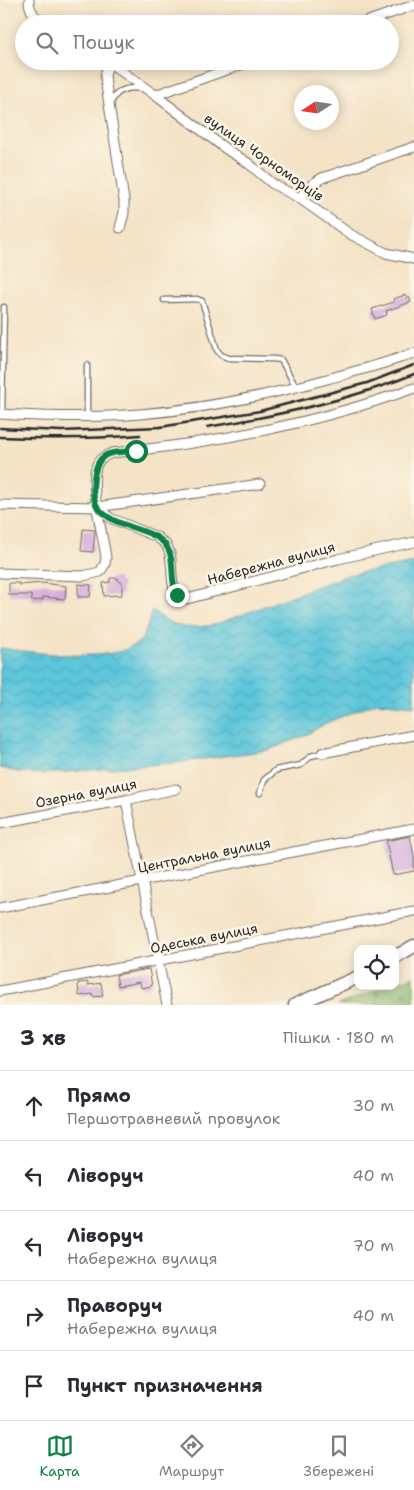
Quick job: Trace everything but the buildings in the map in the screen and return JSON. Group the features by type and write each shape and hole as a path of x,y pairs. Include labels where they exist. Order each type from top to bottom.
{"main road":[{"path":"399,955 414,946"},
{"path":"295,1005 354,979"}],"street":[{"path":"29,0 29,8 34,15"},
{"path":"386,15 414,5"},
{"path":"106,70 109,109 124,200 124,213 120,228"},
{"name":"вулиця Чорноморців","path":"119,70 226,149 261,172 274,184 299,198 324,217 364,242 386,253 414,259"},
{"path":"155,95 226,70"},
{"path":"299,198 322,178 414,147"},
{"path":"1,414 87,417 140,414 191,408 296,387 366,369 414,353"},
{"path":"0,573 83,576 100,572 106,558 95,494 94,475 99,460 112,453 189,444 300,422 414,388"},
{"path":"0,505 98,507 260,484"},
{"name":"Набережна вулиця","path":"98,507 110,518 157,538 167,546 172,560 173,588 177,595 188,599 338,559 414,542"},
{"path":"322,754 414,735"},
{"name":"Озерна вулиця","path":"0,822 126,800 176,789"},
{"path":"126,800 167,1005"},
{"name":"Центральна вулиця","path":"0,908 414,830"},
{"name":"Одеська вулиця","path":"0,991 414,910"}],"lane":[{"path":"109,109 114,95 118,92 130,88 146,89"},
{"path":"164,300 197,299 202,301 220,355 228,358 281,360 296,387"},
{"path":"1,414 4,307"},
{"path":"87,417 88,365"},
{"path":"260,792 264,780 276,770 301,765 311,756 322,754"}],"green space":[{"path":"414,976 414,1005 338,1005 377,990 399,990 399,982"}],"water":[{"path":"414,563 414,706 377,702 326,723 306,735 269,750 183,762 43,774 0,768 0,648 72,655 111,653 127,649 139,642 152,610 167,621 181,626 214,625 348,575"}],"railway":[{"path":"0,428 61,431 160,427 260,411 367,383 414,365"},
{"path":"207,427 260,418 338,400 414,374"},
{"path":"0,437 70,438 140,435"}],"route":[{"path":"136,451 112,453 99,460 94,475 98,507 110,518 157,538 167,546 172,560 173,588 177,595"}]}
